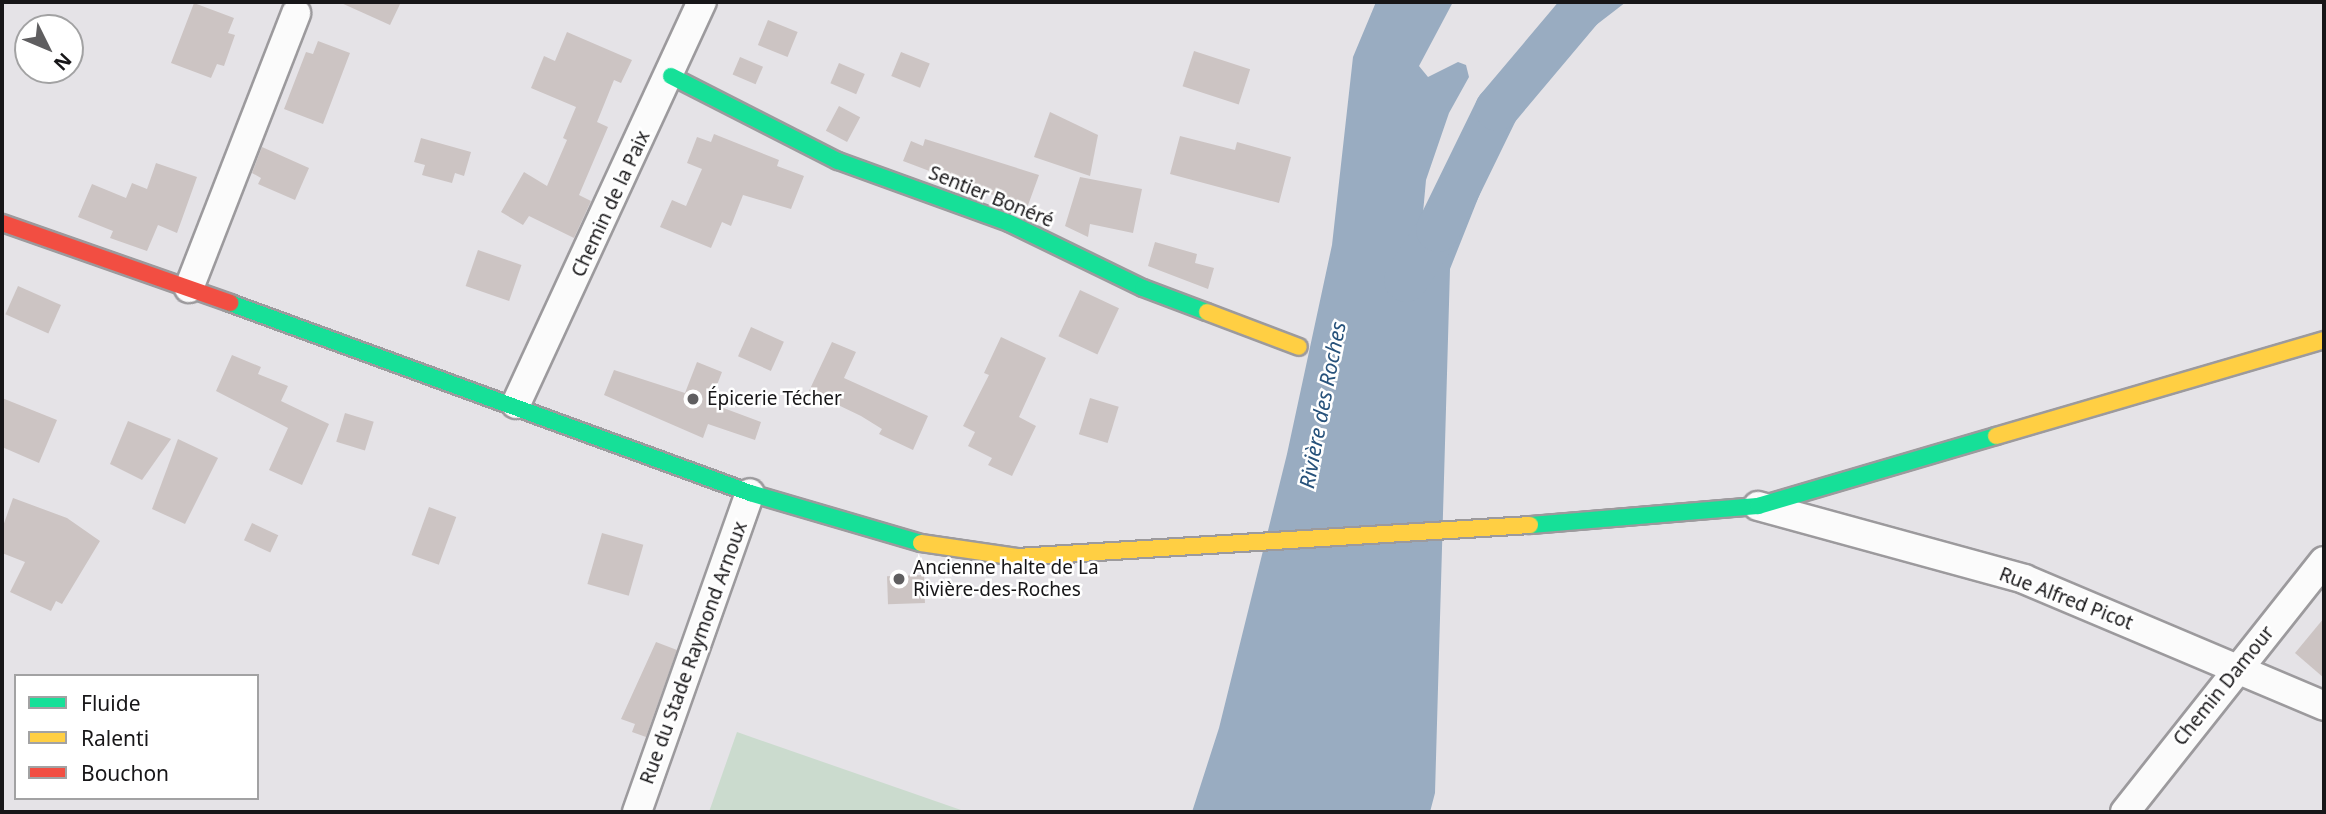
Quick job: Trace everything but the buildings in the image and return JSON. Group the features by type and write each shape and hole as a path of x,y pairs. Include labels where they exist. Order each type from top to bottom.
{"main road":[{"name":"Sentier Bonéré","path":"671,76 838,160 1009,223 1143,288 1299,347"},
{"path":"2,223 516,404 750,493 945,551 1017,557 1520,526 1758,506 2324,340"}],"street":[{"name":"Chemin de la Paix","path":"516,404 671,76 702,2"},
{"path":"189,288 296,13"},
{"name":"Rue du Stade Raymond Arnoux","path":"637,812 750,493"},
{"name":"Rue Alfred Picot","path":"1758,506 2024,579 2324,706"},
{"name":"Chemin Damour","path":"2125,812 2324,561"}],"green space":[{"path":"737,732 961,810 709,812"}],"water":[{"name":"Rivière des Roches","path":"1376,2 1453,2 1419,66 1428,77 1458,62 1466,65 1469,77 1449,113 1426,180 1422,224 1438,230 1456,204 1497,109 1527,61 1586,2 1626,2 1565,49 1502,138 1450,269 1435,793 1430,812 1192,812 1219,728 1287,454 1332,245 1353,57"}],"waterway":[{"path":"1406,280 1438,230 1497,109 1587,2"}],"traffic: fast":[{"path":"671,76 838,161 1009,223 1143,288 1207,312"},
{"path":"230,303 750,493 921,543"},
{"path":"1530,525 1758,506 1996,436"}],"traffic: slow":[{"path":"1207,312 1299,347"},
{"path":"1996,436 2324,340"},
{"path":"921,543 1017,557 1530,525"}],"traffic: jam":[{"path":"2,223 230,303"}],"place":[{"name":"Épicerie Técher","path":"693,399"},
{"name":"Ancienne halte de La Rivière-des-Roches","path":"899,579"}]}
